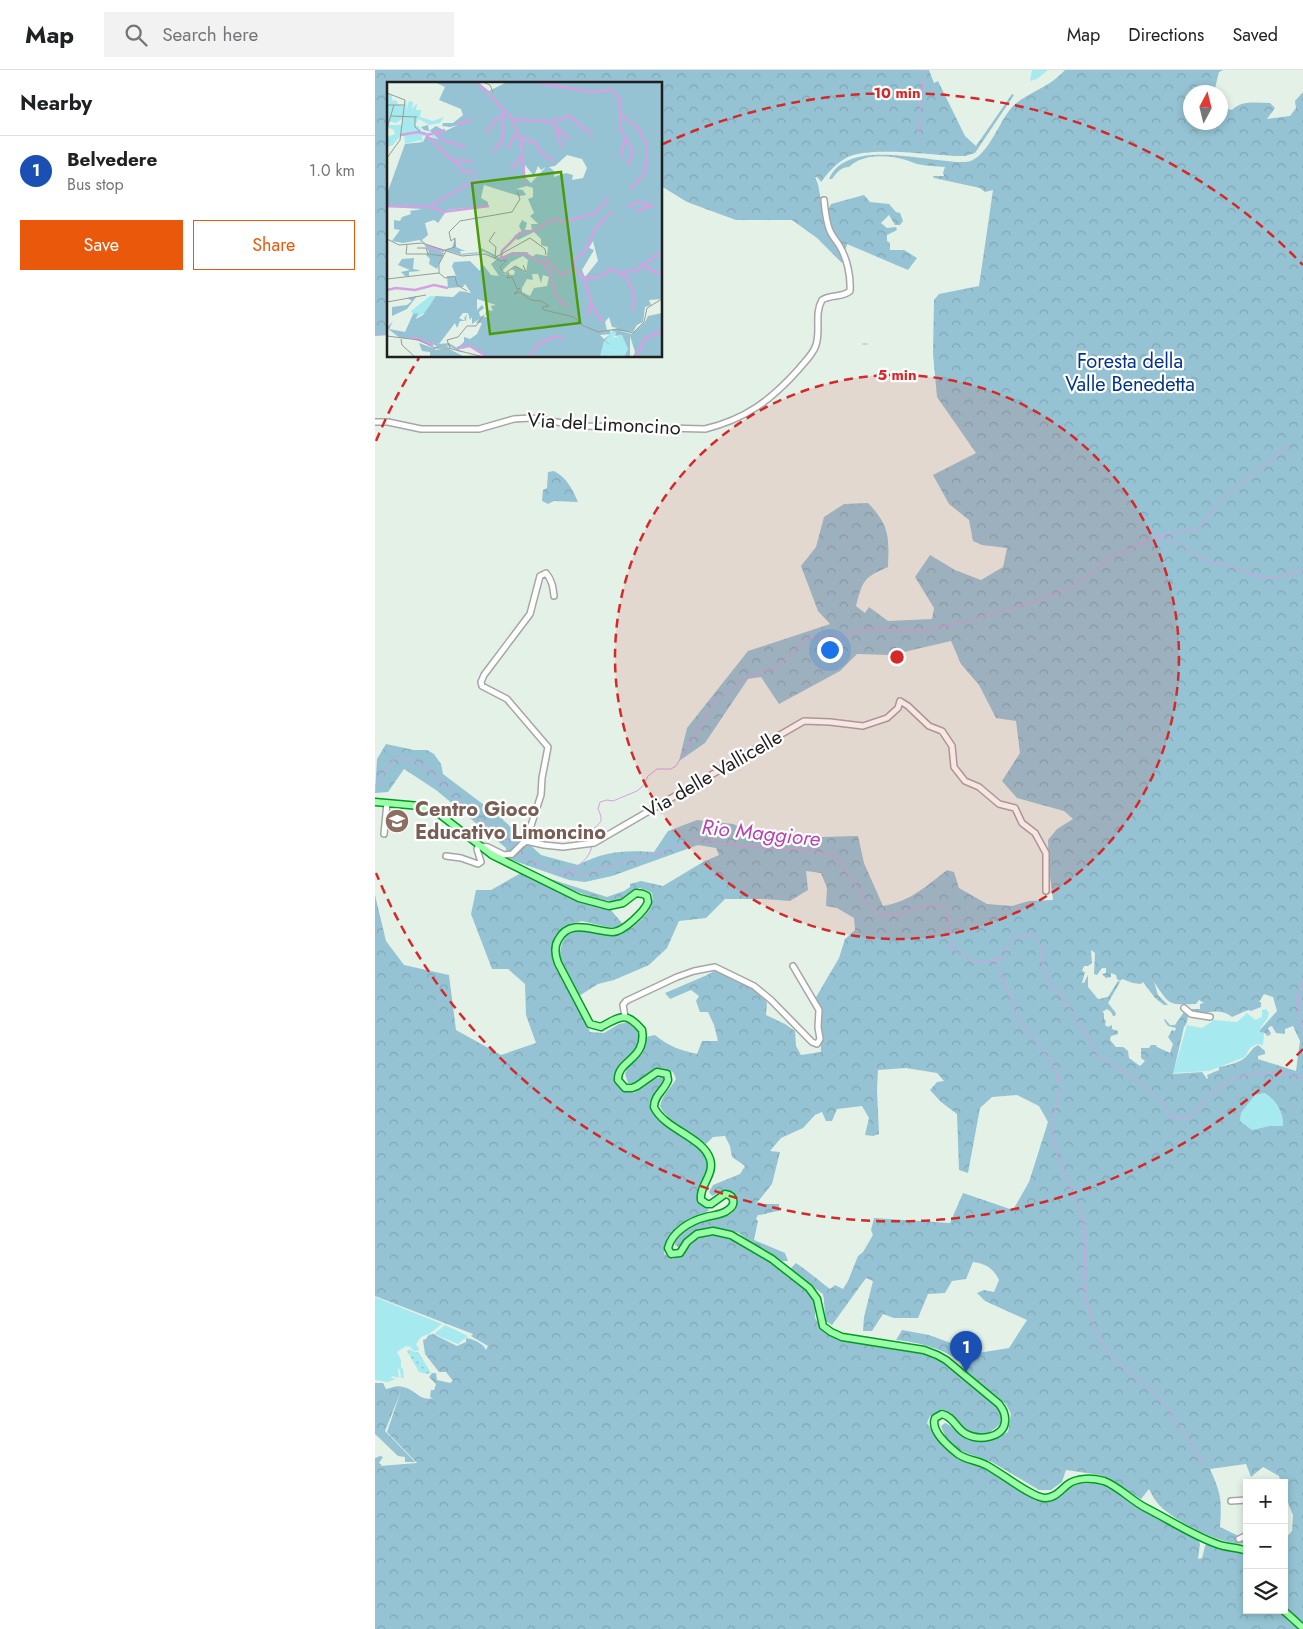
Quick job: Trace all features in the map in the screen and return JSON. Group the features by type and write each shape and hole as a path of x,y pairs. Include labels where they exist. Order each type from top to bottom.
{"main road":[{"path":"375,802 420,806 438,812 498,858 579,898 599,904 616,905 639,893 647,896 648,902 643,910 622,928 613,932 583,927 572,928 562,934 556,947 558,963 590,1024 601,1027 625,1016 635,1022 642,1030 643,1035 639,1051 620,1070 618,1080 625,1088 632,1088 657,1072 667,1074 669,1080 655,1097 654,1107 660,1116 697,1144 709,1157 711,1169 701,1190 701,1200 711,1204 725,1194 731,1195 733,1198 733,1205 727,1211 702,1218 678,1232 669,1243 669,1252 674,1255 680,1254 687,1242 697,1234 713,1231 731,1234 771,1259 809,1288 817,1299 823,1326 831,1332 842,1337 924,1350 937,1354 999,1404 1003,1409 1006,1420 1003,1429 999,1433 980,1437 965,1434 951,1418 942,1414 935,1418 934,1427 937,1432 963,1457 984,1464 1037,1496 1048,1498 1058,1494 1069,1483 1080,1480 1102,1481 1108,1483 1136,1503 1217,1544 1243,1550"},
{"path":"1287,1614 1303,1628"}],"street":[{"name":"Via del Limoncino","path":"375,422 388,422 421,429 442,430 479,429 514,419 530,418 583,426 705,429 720,426 755,409 769,400 785,385 815,348 817,343 817,313 822,300 831,296 846,294 850,291 851,281 846,261 825,216 824,200"},
{"path":"446,856 461,858 478,864 481,862 477,849 480,846 488,847 505,856 512,854 524,842 541,795 542,778 548,748 507,699 485,690 481,682 484,675 530,614 540,576 543,573 546,573 553,585 554,596"},
{"name":"Via delle Vallicelle","path":"524,842 554,847 594,843 805,721 863,726 887,718 898,708 900,701 929,726 942,731 952,746 954,767 965,781 979,787 999,804 1015,808 1021,823 1035,833 1046,853 1046,891"},
{"path":"384,834 387,803"},
{"path":"625,1016 623,1005 626,1001 677,977 715,967 754,986 812,1042 817,1044 819,1039 819,1010 793,966"},
{"path":"1184,1008 1191,1014 1210,1017"},
{"path":"1231,1501 1243,1500"},
{"path":"1239,1539 1243,1537"}],"shaded area":[{"path":"1032,70 1048,70 1037,79 1030,81"},
{"path":"1266,1009 1269,1013 1260,1030 1264,1034 1263,1045 1257,1044 1250,1048 1245,1057 1209,1071 1173,1073 1187,1025 1202,1028 1214,1020 1237,1022 1247,1013 1255,1020 1262,1017 1262,1010"},
{"path":"1264,1093 1272,1098 1278,1106 1283,1126 1269,1126 1252,1130 1240,1121 1241,1113 1255,1095"},
{"path":"375,1297 442,1324 429,1334 421,1337 416,1344 419,1349 418,1351 414,1351 406,1346 397,1352 401,1360 404,1378 401,1378 398,1368 399,1378 392,1376 391,1378 396,1379 388,1382 375,1380"},
{"path":"445,1325 468,1336 458,1344 434,1334"},
{"path":"410,1349 419,1353 431,1373 419,1372 407,1351"}],"green space":[{"path":"375,70 929,70 934,83 938,81 965,136 976,146 1012,94 1014,95 975,153 955,156 868,152 856,154 842,160 821,182 815,177 824,217 831,204 864,195 870,202 889,204 896,212 900,213 903,221 900,225 895,225 889,215 881,223 887,228 896,227 897,230 887,235 890,250 904,250 917,258 908,270 847,244 842,263 817,238 792,220 736,220 687,202 663,187 663,82 387,82 387,335 375,336"},
{"name":"Foresta della Valle Benedetta","path":"1065,70 1223,70 1219,72 1216,85 1183,85 1183,130 1228,130 1228,109 1232,110 1240,105 1249,103 1270,103 1275,108 1267,119 1290,116 1296,108 1295,101 1303,92 1303,1624 1288,1609 1288,1536 1292,1531 1293,1515 1288,1503 1288,1479 1280,1479 1279,1476 1263,1467 1251,1477 1246,1464 1210,1469 1220,1497 1220,1527 1243,1538 1243,1543 1238,1543 1214,1537 1188,1526 1160,1506 1149,1489 1141,1499 1100,1475 1066,1470 1062,1482 1051,1490 1039,1490 992,1462 958,1450 945,1436 941,1426 945,1423 969,1440 981,1441 998,1437 1008,1432 1011,1414 1006,1404 965,1372 965,1363 932,1347 896,1340 902,1330 929,1335 978,1353 1009,1348 1027,1320 985,1301 977,1293 984,1290 994,1292 999,1280 989,1267 973,1262 966,1279 952,1281 945,1293 928,1294 918,1318 894,1318 883,1314 872,1331 863,1331 864,1317 873,1281 866,1278 832,1325 826,1321 823,1294 789,1270 796,1263 830,1289 835,1285 843,1289 858,1256 863,1252 873,1235 871,1230 874,1218 950,1223 963,1193 1013,1210 1029,1182 1048,1122 1039,1106 1017,1095 992,1097 980,1108 968,1173 959,1170 957,1114 941,1102 930,1090 937,1082 944,1081 937,1073 906,1068 878,1070 879,1134 873,1136 865,1135 869,1118 862,1106 837,1109 832,1121 826,1121 822,1112 815,1115 803,1128 781,1138 770,1151 780,1152 772,1184 756,1204 779,1204 779,1211 758,1215 754,1240 785,1253 788,1261 782,1261 758,1249 739,1233 723,1229 702,1229 696,1232 683,1245 678,1247 675,1245 675,1240 696,1223 729,1215 733,1212 738,1200 734,1193 724,1190 712,1196 709,1192 713,1185 740,1174 745,1166 732,1157 730,1146 725,1136 713,1137 706,1144 680,1128 664,1112 660,1106 676,1079 673,1072 661,1068 647,1075 638,1083 628,1083 625,1074 628,1067 643,1053 646,1037 655,1035 675,1047 697,1054 702,1041 718,1041 708,1012 700,1012 696,1001 699,996 691,990 670,999 665,993 720,968 757,988 767,1003 766,1015 795,1031 796,1046 801,1055 821,1052 820,1013 815,999 839,958 845,939 855,930 854,918 837,908 826,906 827,888 821,873 806,871 808,890 790,901 725,899 706,918 679,921 667,948 649,965 614,980 598,984 579,996 566,973 560,956 562,943 566,936 578,931 607,934 625,931 641,920 649,911 652,904 652,893 639,888 619,900 602,900 580,893 541,876 607,897 624,891 630,887 630,884 641,881 663,886 703,862 719,855 716,848 698,845 612,876 585,882 569,880 506,858 506,848 436,790 404,769 388,792 375,793 377,759 386,744 414,750 427,750 434,754 441,764 443,774 500,817 541,855 578,865 615,852 654,852 668,831 697,820 733,824 748,830 782,831 821,837 858,836 864,863 883,906 910,897 947,870 954,872 959,888 987,904 1012,906 1029,901 1053,900 1048,840 1057,829 1073,819 1064,811 1017,798 1002,781 1020,753 1016,721 996,718 979,685 961,664 951,641 891,655 857,654 840,671 779,704 761,677 748,679 705,743 679,761 687,728 748,651 830,624 818,611 801,566 816,547 824,517 844,504 868,503 881,518 887,532 888,567 869,577 860,590 856,606 865,613 869,607 888,621 932,619 934,608 915,577 930,555 955,570 981,580 1003,567 1007,548 982,545 973,541 969,520 949,504 933,475 976,453 937,397 933,354 934,300 939,294 979,286 993,190 985,192 980,188 934,178 933,176 944,176 945,167 920,165 899,158 884,156 861,159 849,167 841,169 832,179 829,179 839,166 853,158 871,155 891,155 950,162 973,160 986,148 1012,107 1055,79","holes":["1091,950 1095,953 1094,974 1097,975 1102,968 1106,968 1106,973 1102,974 1106,978 1111,977 1111,973 1116,975 1120,981 1122,979 1133,983 1141,984 1143,982 1155,998 1164,1005 1168,1005 1158,995 1154,982 1163,995 1174,1004 1196,1004 1199,1000 1204,1003 1200,1004 1200,1009 1190,1009 1191,1013 1219,1012 1226,1013 1232,1017 1261,1007 1261,1002 1259,1002 1264,994 1273,997 1277,1011 1260,1032 1265,1033 1267,1036 1270,1035 1271,1033 1268,1029 1272,1026 1276,1033 1285,1034 1285,1029 1293,1026 1300,1041 1296,1071 1258,1059 1258,1056 1265,1054 1265,1051 1258,1045 1246,1057 1234,1064 1219,1067 1219,1070 1207,1075 1207,1079 1202,1072 1173,1074 1188,1016 1184,1012 1175,1025 1170,1025 1164,1020 1168,1026 1176,1028 1175,1031 1172,1030 1168,1037 1173,1044 1170,1053 1156,1045 1151,1045 1149,1048 1141,1048 1141,1058 1145,1061 1140,1066 1129,1058 1128,1051 1123,1047 1116,1047 1110,1040 1111,1036 1118,1034 1118,1031 1112,1029 1112,1025 1108,1027 1105,1025 1106,1021 1102,1012 1107,1009 1115,1016 1116,1013 1108,1003 1120,982 1118,981 1108,997 1098,999 1088,987 1088,975 1084,983 1082,983 1085,972 1082,971 1084,966 1092,963","1264,1093 1278,1106 1283,1126 1269,1126 1252,1130 1240,1121 1241,1113 1255,1095"]},
{"path":"554,471 569,484 578,502 554,501 548,504 542,501 543,490 547,488 548,472"},
{"path":"521,873 583,901 610,909 622,923 621,927 607,927 582,921 570,924 556,935 551,946 554,963 578,1005 590,1032 604,1033 619,1024 629,1022 641,1033 640,1044 637,1050 617,1080 623,1090 634,1093 652,1079 665,1078 665,1085 653,1110 665,1126 698,1147 708,1164 700,1193 709,1210 675,1232 670,1237 664,1254 673,1259 701,1237 715,1234 726,1235 769,1260 809,1291 815,1301 815,1318 823,1330 834,1337 919,1352 944,1363 975,1386 998,1408 1003,1419 992,1431 976,1434 963,1428 942,1409 930,1416 927,1423 944,1447 963,1461 982,1467 1037,1501 1047,1502 1079,1484 1099,1483 1162,1519 1196,1535 1200,1544 1198,1559 1202,1558 1207,1543 1243,1553 1243,1614 1284,1614 1288,1621 1298,1629 375,1629 375,1458 383,1457 379,1463 382,1465 380,1466 417,1463 387,1432 401,1391 385,1431 415,1462 405,1462 405,1457 398,1456 375,1434 375,1383 383,1383 386,1389 397,1386 407,1388 421,1397 433,1398 430,1397 431,1390 434,1390 436,1384 429,1377 432,1373 436,1373 437,1380 450,1383 453,1381 446,1372 439,1372 425,1354 423,1340 433,1334 457,1346 466,1342 466,1338 483,1345 486,1350 488,1346 471,1336 473,1334 375,1296 375,895 386,941 404,965 449,975 456,1030 501,1055 536,1043 526,1015 525,984 508,969 492,969 471,914 476,890 491,890"}],"waterway":[{"path":"917,143 924,70"},
{"path":"375,334 387,333"},
{"path":"1155,536 1199,529 1220,500 1290,445"},
{"path":"592,840 591,831 601,822 598,809 600,802 613,801 637,791 644,785 648,776 657,769 671,769 676,766 716,700 744,679 756,673 776,668 806,639 843,636 875,628 906,631 924,630 969,621 1046,597 1077,584 1107,560 1154,536 1178,542 1193,554 1212,563 1225,564 1252,575 1273,578 1303,571"},
{"name":"Rio Maggiore","path":"375,786 392,761 400,757 415,761 434,774 474,816 503,835 516,848"},
{"name":"Rio Maggiore","path":"519,851 525,857 548,868 582,874 662,852 691,840 708,840 742,847 809,850 836,856 851,880 858,887 866,903 881,915 897,915 915,908 939,905 948,915 953,949 972,961 983,962 1005,957 1010,942 1021,936 1032,934 1043,948 1043,968 1048,981 1063,998 1098,1056 1129,1074 1164,1103 1171,1118 1190,1118 1214,1092 1226,1083 1239,1077 1268,1073 1303,1078"},
{"path":"565,871 583,862 589,854 592,844"},
{"path":"995,959 1018,1018 1048,1057 1058,1075 1060,1089 1053,1120 1053,1138 1057,1155 1079,1207 1085,1227 1084,1287 1093,1323 1103,1343 1116,1361 1153,1392 1167,1407 1204,1464"},
{"path":"1303,981 1299,992 1298,1004 1299,1017 1303,1028"}],"place":[{"name":"Centro Gioco Educativo Limoncino","path":"397,821"},
{"name":"Belvedere","path":"966,1372"}]}
